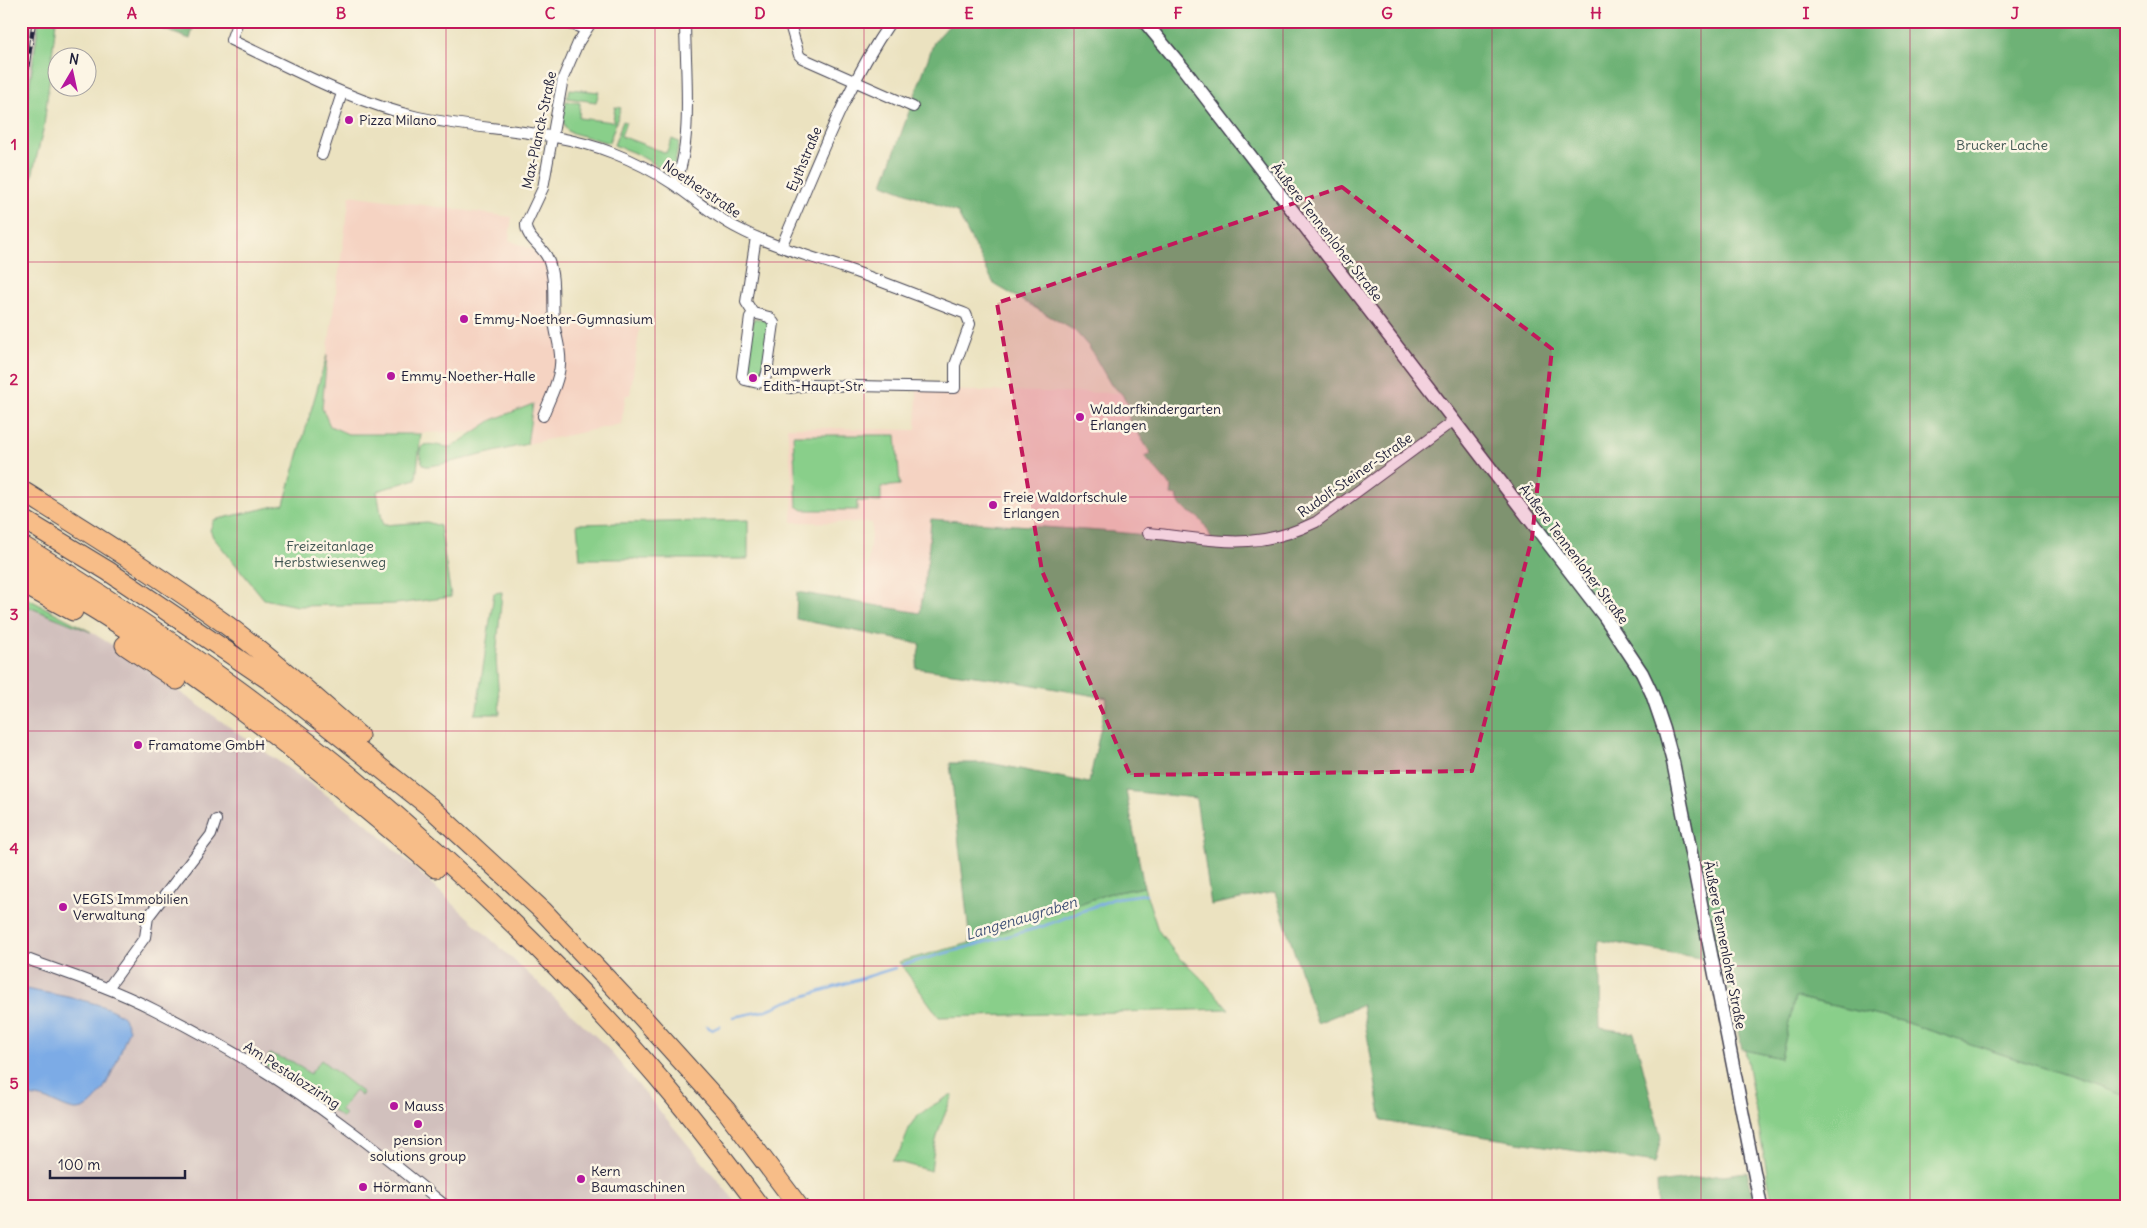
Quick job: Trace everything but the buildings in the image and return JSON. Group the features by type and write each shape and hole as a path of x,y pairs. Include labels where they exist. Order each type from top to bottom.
{"highway":[{"path":"21,490 186,596 229,627 276,664 407,777 430,807"},
{"path":"21,518 108,572 272,682 430,807 543,911 635,1009 726,1110 799,1207"},
{"path":"21,545 100,594 192,657 268,712 356,780 485,896 599,1012 676,1098 760,1207"},
{"path":"21,566 51,582 159,651 272,733 486,911 551,974 578,998 599,1012"},
{"path":"21,583 85,618 325,776"}],"street":[{"name":"Noetherstraße","path":"238,21 232,40 342,93 388,109 419,117 571,140 613,153 643,167 674,185 724,222 781,247 856,272 966,314 970,324 955,365 955,388 808,385 790,388"},
{"path":"550,21 589,26"},
{"path":"674,185 683,164 686,129 685,21"},
{"path":"790,21 799,55 854,82 913,107"},
{"name":"Eythstraße","path":"781,247 839,112 854,82 891,21"},
{"name":"Äußere Tennenloher Straße","path":"1144,21 1183,68 1604,616 1642,673 1652,694 1676,772 1761,1207"},
{"name":"Max-Planck-Straße","path":"543,416 559,374 560,358 554,322 554,295 550,263 542,249 525,228 529,215 542,192 563,78 573,54 589,26"},
{"path":"322,155 342,93"},
{"path":"753,313 750,317 742,376 745,380 758,383 765,379 767,373 774,323 769,317 753,313 746,302 756,237"},
{"name":"Rudolf-Steiner-Straße","path":"1148,533 1230,543 1246,543 1269,540 1299,531 1316,522 1453,421"},
{"path":"108,988 145,938 148,917 211,835 216,820"},
{"name":"Am Pestalozziring","path":"21,957 108,988 155,1010 208,1039 306,1098 344,1125 448,1207"}],"highlighted area":[{"path":"1342,187 1552,349 1532,538 1472,771 1130,775 1042,571 997,303"}],"shaded area":[{"path":"21,21 39,21 21,145"},
{"name":"Emmy-Noether-Gymnasium","path":"350,195 512,217 509,240 540,253 548,275 552,313 640,326 630,395 626,395 621,424 527,444 533,405 492,420 475,432 348,434 330,426 322,408 327,355"},
{"name":"Freie Waldorfschule Erlangen","path":"917,390 1121,393 1216,537 1213,541 931,519 928,558 920,614 864,602 872,523 792,522 793,490 787,427 916,430"},
{"path":"21,604 91,632 117,648 365,822 604,1044 740,1207 21,1207"}],"green space":[{"path":"39,21 56,21 53,48 48,48 48,91 44,126 21,222 21,145"},
{"path":"140,21 195,21 190,39"},
{"name":"Brucker Lache","path":"953,21 2126,21 2126,1095 1901,1021 1795,997 1781,1058 1745,1050 1742,1049 1722,962 1598,940 1600,1028 1634,1033 1661,1137 1655,1163 1382,1121 1362,1005 1317,1023 1275,892 1211,905 1196,798 1126,791 1144,887 1107,894 970,943 950,763 990,763 1089,783 1107,698 1011,681 916,668 920,644 796,619 797,592 920,613 928,558 931,519 1212,541 1204,524 1182,506 1177,496 1171,495 1172,488 1145,457 1151,454 1135,428 1129,425 1129,405 1121,393 1111,385 1089,347 1075,331 994,284 957,212 883,184 934,42"},
{"path":"570,89 599,92 596,102 567,98"},
{"path":"566,101 580,103 579,118 613,122 615,107 621,108 609,143 569,132 564,125"},
{"path":"623,121 626,122 621,136 666,153 672,139 679,142 674,168 668,172 637,154 614,145"},
{"path":"754,318 771,322 762,378 749,379 745,370"},
{"name":"Freizeitanlage Herbstwiesenweg","path":"327,355 322,408 330,426 348,434 421,434 416,479 377,491 383,525 427,522 440,526 451,597 396,604 297,606 264,599 213,537 210,530 214,520 284,504"},
{"path":"533,404 527,444 431,466 425,466 422,462 420,453 424,445 452,447 492,420"},
{"path":"793,435 896,435 900,485 881,487 881,502 857,501 857,510 803,510 797,506"},
{"path":"748,520 748,559 580,559 577,524"},
{"path":"502,592 496,658 500,714 474,714 477,709 494,593"},
{"path":"21,595 91,632 21,604"},
{"path":"1144,887 1158,930 1175,953 1229,1009 939,1017 899,962 970,943 1107,894"},
{"path":"1794,997 1901,1021 2126,1095 2126,1201 2116,1207 1773,1207 1745,1050 1781,1058"},
{"path":"270,1054 293,1062 310,1074 321,1060 363,1093 361,1096 355,1091 340,1110 346,1115 343,1118 264,1064"},
{"path":"950,1095 953,1096 938,1132 931,1171 891,1160 900,1150 910,1127 917,1117"},
{"path":"1747,1172 1756,1207 1658,1207 1657,1183"}],"water":[{"path":"21,988 74,998 101,1006 113,1010 125,1020 129,1029 110,1077 95,1100 86,1107 74,1110 45,1099 21,1095"}],"waterway":[{"name":"Langenaugraben","path":"902,965 1041,927 1116,898 1146,894"},
{"name":"Langenaugraben","path":"733,1017 764,1011 786,1002 895,968"},
{"name":"Langenaugraben","path":"707,1026 712,1030 720,1026"}],"railway":[{"path":"21,109 34,21"}],"place":[{"name":"Pizza Milano","path":"349,120"},
{"name":"Emmy-Noether-Gymnasium","path":"464,319"},
{"name":"Emmy-Noether-Halle","path":"391,376"},
{"name":"Pumpwerk Edith-Haupt-Str.","path":"753,378"},
{"name":"Waldorfkindergarten Erlangen","path":"1080,417"},
{"name":"Freie Waldorfschule Erlangen","path":"993,505"},
{"name":"Framatome GmbH","path":"138,745"},
{"name":"VEGIS Immobilien Verwaltung","path":"63,907"},
{"name":"Mauss","path":"394,1106"},
{"name":"pension solutions group","path":"418,1124"},
{"name":"Kern Baumaschinen","path":"581,1179"},
{"name":"Hörmann","path":"363,1187"}]}
